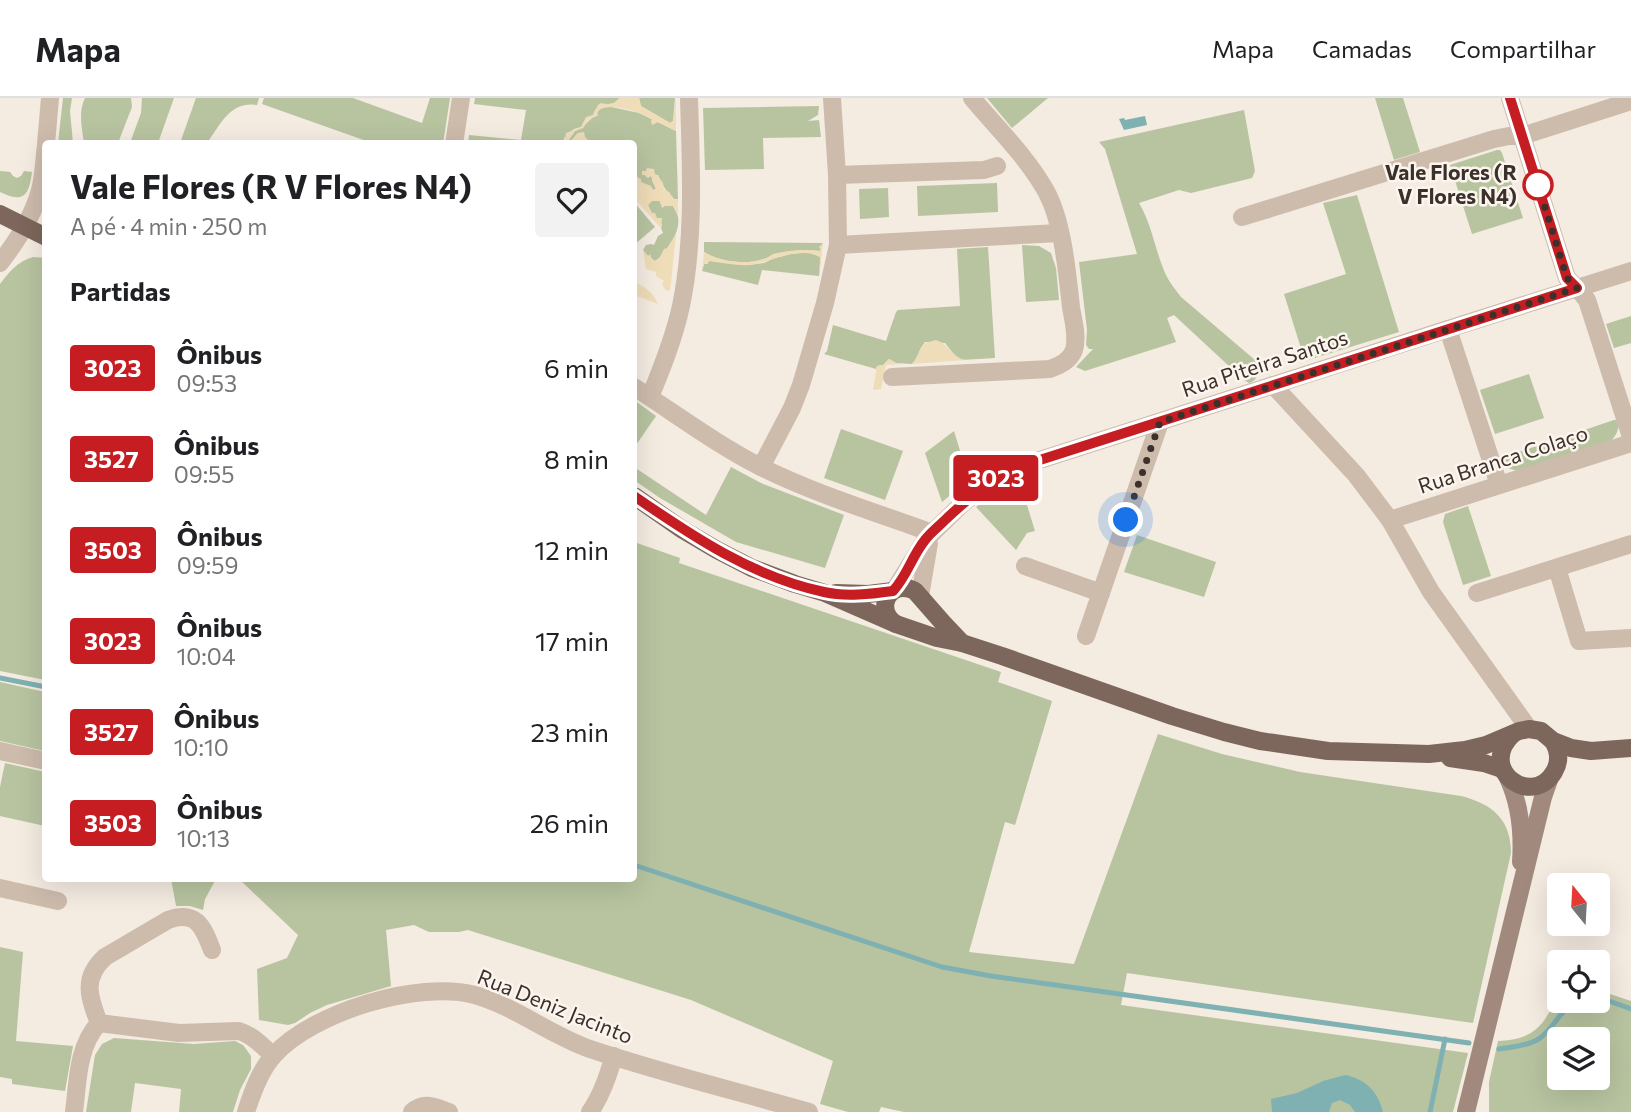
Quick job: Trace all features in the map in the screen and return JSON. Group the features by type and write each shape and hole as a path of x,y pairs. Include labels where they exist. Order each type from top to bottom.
{"main road":[{"path":"0,214 42,235"},
{"path":"637,498 683,530 752,568 825,593 937,638 962,643 1172,716 1248,738 1328,751 1429,754 1486,746 1521,731 1541,731 1553,741 1571,748 1591,751 1631,748"},
{"path":"825,593 868,594 910,588 962,643"},
{"path":"894,590 885,602 885,608 891,620 898,624 906,625 918,618 922,613 921,598"},
{"path":"1519,897 1522,853 1519,809 1500,759 1502,747 1521,731"},
{"path":"1466,1112 1519,897 1559,756 1553,741"},
{"path":"1429,754 1484,764 1505,773 1521,786 1531,787 1591,751"}],"street":[{"path":"46,140 50,98"},
{"path":"455,140 461,98"},
{"path":"650,397 674,332 685,281 690,218 689,98"},
{"path":"761,467 793,408 816,336 838,246 832,98"},
{"path":"892,377 1050,369 1068,360 1074,349 1075,333 1067,272 1047,192 972,98"},
{"path":"1510,98 1567,278 1587,300 1631,437"},
{"path":"1242,217 1494,139 1522,136 1631,101"},
{"path":"837,175 984,170 998,166"},
{"path":"0,263 35,206 42,174"},
{"path":"838,246 1059,233"},
{"name":"Rua Piteira Santos","path":"894,590 932,533 962,504 1000,476 1037,460 1631,271"},
{"path":"1447,328 1499,485"},
{"path":"1273,385 1356,475 1390,520 1431,592 1509,699 1520,717 1521,731"},
{"path":"637,389 728,449 761,467 809,488 932,533 926,554 921,598"},
{"path":"1086,636 1160,422"},
{"name":"Rua Branca Colaço","path":"1390,520 1631,443"},
{"path":"1477,593 1631,544"},
{"path":"1025,566 1101,593"},
{"path":"1557,568 1579,642 1631,638"},
{"path":"0,751 42,760"},
{"path":"0,888 58,901"},
{"path":"99,1023 89,985 96,965 105,957 177,917 195,920 202,927 212,950"},
{"name":"Rua Deniz Jacinto","path":"246,1112 260,1076 273,1056 292,1039 318,1022 352,1009 413,993 442,991 473,995 501,1004 586,1048 808,1112"},
{"path":"99,1023 179,1032 239,1031 253,1038 273,1056"},
{"path":"74,1112 83,1050 99,1023"},
{"path":"590,1112 606,1082 614,1056"},
{"path":"412,1112 421,1106 449,1112"}],"green space":[{"path":"63,98 72,98 70,111 73,140 58,140"},
{"path":"85,98 131,98 132,107 119,140 84,140 81,114"},
{"path":"142,98 174,98 159,140 131,140 141,113"},
{"path":"196,98 259,98 257,105 240,107 227,115 209,140 181,140"},
{"path":"264,98 353,98 422,123 430,98 450,98 444,140 364,140 262,104"},
{"path":"475,98 620,98 595,110 581,127 574,129 564,140 521,140 526,110 474,104"},
{"path":"639,98 675,98 673,121 670,123 641,106"},
{"path":"987,98 1048,98 1012,128"},
{"path":"1375,98 1403,98 1420,152 1394,160"},
{"path":"607,106 639,113 676,131 678,199 669,194 658,175 645,175 652,177 656,189 653,190 637,177 637,140 588,140 578,133 569,140 598,110"},
{"path":"819,106 818,115 808,121 819,120 821,137 763,138 764,169 705,170 703,108"},
{"path":"1244,110 1255,171 1252,178 1191,193 1179,190 1139,203 1170,282 1181,297 1255,360 1257,377 1249,383 1244,380 1174,315 1167,318 1176,342 1085,371 1076,367 1093,349 1086,345 1087,330 1079,262 1137,254 1105,149 1099,142"},
{"path":"469,135 521,140 468,140"},
{"path":"1497,150 1502,153 1523,218 1472,234 1450,165"},
{"path":"0,171 10,172 17,178 24,171 32,172 27,192 15,197 0,192"},
{"path":"997,183 998,212 918,216 917,186"},
{"path":"888,188 889,217 860,219 859,189"},
{"path":"1357,195 1399,332 1305,361 1284,294 1346,274 1323,203"},
{"path":"652,200 660,201 661,205 673,206 678,216 672,242 655,261 643,250 646,245 654,245 658,236 663,233 662,225 648,205"},
{"path":"637,206 655,227 637,242"},
{"path":"704,242 823,243 820,251 785,252 757,261 742,262 725,260 704,252"},
{"path":"1022,245 1039,246 1051,253 1056,268 1059,300 1026,302"},
{"path":"988,247 995,358 961,360 945,343 925,342 912,364 896,363 889,359 876,369 824,354 833,325 886,341 898,310 960,306 957,249"},
{"path":"810,253 821,257 819,276 762,270 758,285 702,271 704,264 710,261 749,265 790,254"},
{"path":"33,257 42,258 42,679 0,671 0,284 22,262"},
{"path":"1631,316 1631,343 1614,348 1606,324"},
{"path":"1529,374 1544,418 1495,434 1480,390"},
{"path":"637,402 656,416 637,444"},
{"path":"1618,420 1618,429 1610,442 1517,471 1505,467 1498,459"},
{"path":"841,429 903,451 885,500 824,478"},
{"path":"954,431 969,480 942,502 925,453"},
{"path":"731,467 761,483 844,515 825,568 736,542 637,482 637,469 706,515"},
{"path":"1019,479 1035,531 1027,533 1016,550 976,507 999,489"},
{"path":"1468,506 1491,576 1463,585 1443,522 1445,514"},
{"path":"1137,535 1216,562 1204,597 1124,572"},
{"path":"637,543 680,558 679,563 1001,672 998,682 1052,701 1015,825 1005,822 969,952 1074,964 1158,734 1222,754 1300,772 1472,799 1491,809 1504,823 1511,853 1473,1023 1127,973 1121,1005 1468,1053 1453,1112 904,1112 881,1107 879,1112 848,1112 820,1104 833,1061 691,1000 468,930 429,932 414,925 386,930 391,986 327,1005 288,1025 259,1020 257,969 287,958 298,935 242,882 637,882"},
{"path":"0,682 42,691 42,750 0,741"},
{"path":"5,763 42,771 42,825 0,816 0,787"},
{"path":"172,882 214,882 205,899 203,910 176,906"},
{"path":"0,947 23,952 16,1041 73,1046 65,1091 12,1084 12,1079 0,1077"},
{"path":"1610,994 1631,1001 1631,1112 1489,1112 1489,1082 1498,1041 1517,1039 1543,1022 1549,1013 1610,1013"},
{"path":"114,1038 194,1044 235,1041 243,1045 251,1056 251,1069 233,1112 179,1112 181,1089 135,1083 131,1112 86,1112 95,1055 102,1044"}],"sand":[{"path":"639,98 641,106 670,123 673,121 676,98 676,131 658,122 652,125 652,119 640,114 611,107 599,110 599,115 588,120 569,140 564,140 566,133 581,127 586,117 593,115 598,105"},
{"path":"584,132 588,140 572,140 578,133"},
{"path":"647,168 654,169 664,189 674,199 678,199 678,216 673,206 662,208 660,201 652,201 648,205 657,218 662,218 661,228 637,201 637,176 641,182 651,186 653,190 656,189 652,177 642,175 642,171"},
{"path":"676,234 670,290 667,291 662,284 664,281 656,276 656,272 646,269 643,250 655,261"},
{"path":"823,243 819,276 820,257 803,253 750,265 708,261 702,271 704,252 725,260 750,262 785,252 820,251 819,247"},
{"path":"637,284 648,290 658,304 637,296"},
{"path":"936,340 965,360 912,364 922,346"},
{"path":"889,359 903,364 886,365 881,389 873,390 877,366 883,365"}],"water":[{"path":"1145,116 1147,125 1124,130 1119,119 1125,120"},
{"path":"1345,1075 1365,1083 1378,1098 1383,1112 1355,1112 1350,1105 1340,1100 1332,1103 1329,1112 1272,1112 1271,1099 1297,1093 1323,1081"}],"waterway":[{"path":"0,678 42,686"},
{"path":"637,866 942,967 1469,1043"},
{"path":"1610,1001 1631,1009"},
{"path":"1499,1049 1537,1040 1562,1013"},
{"path":"1430,1112 1445,1039"}],"bus line":[{"name":"3023","path":"637,498 717,550 752,568 795,584 825,593 868,594 893,591 926,539 981,489 1018,467 1577,288 1567,278 1510,98"}],"place":[{"name":"Vale Flores (R V Flores N4)","path":"1538,185"}],"route":[{"path":"1126,520 1160,422 1577,288 1567,278 1538,185"}]}
